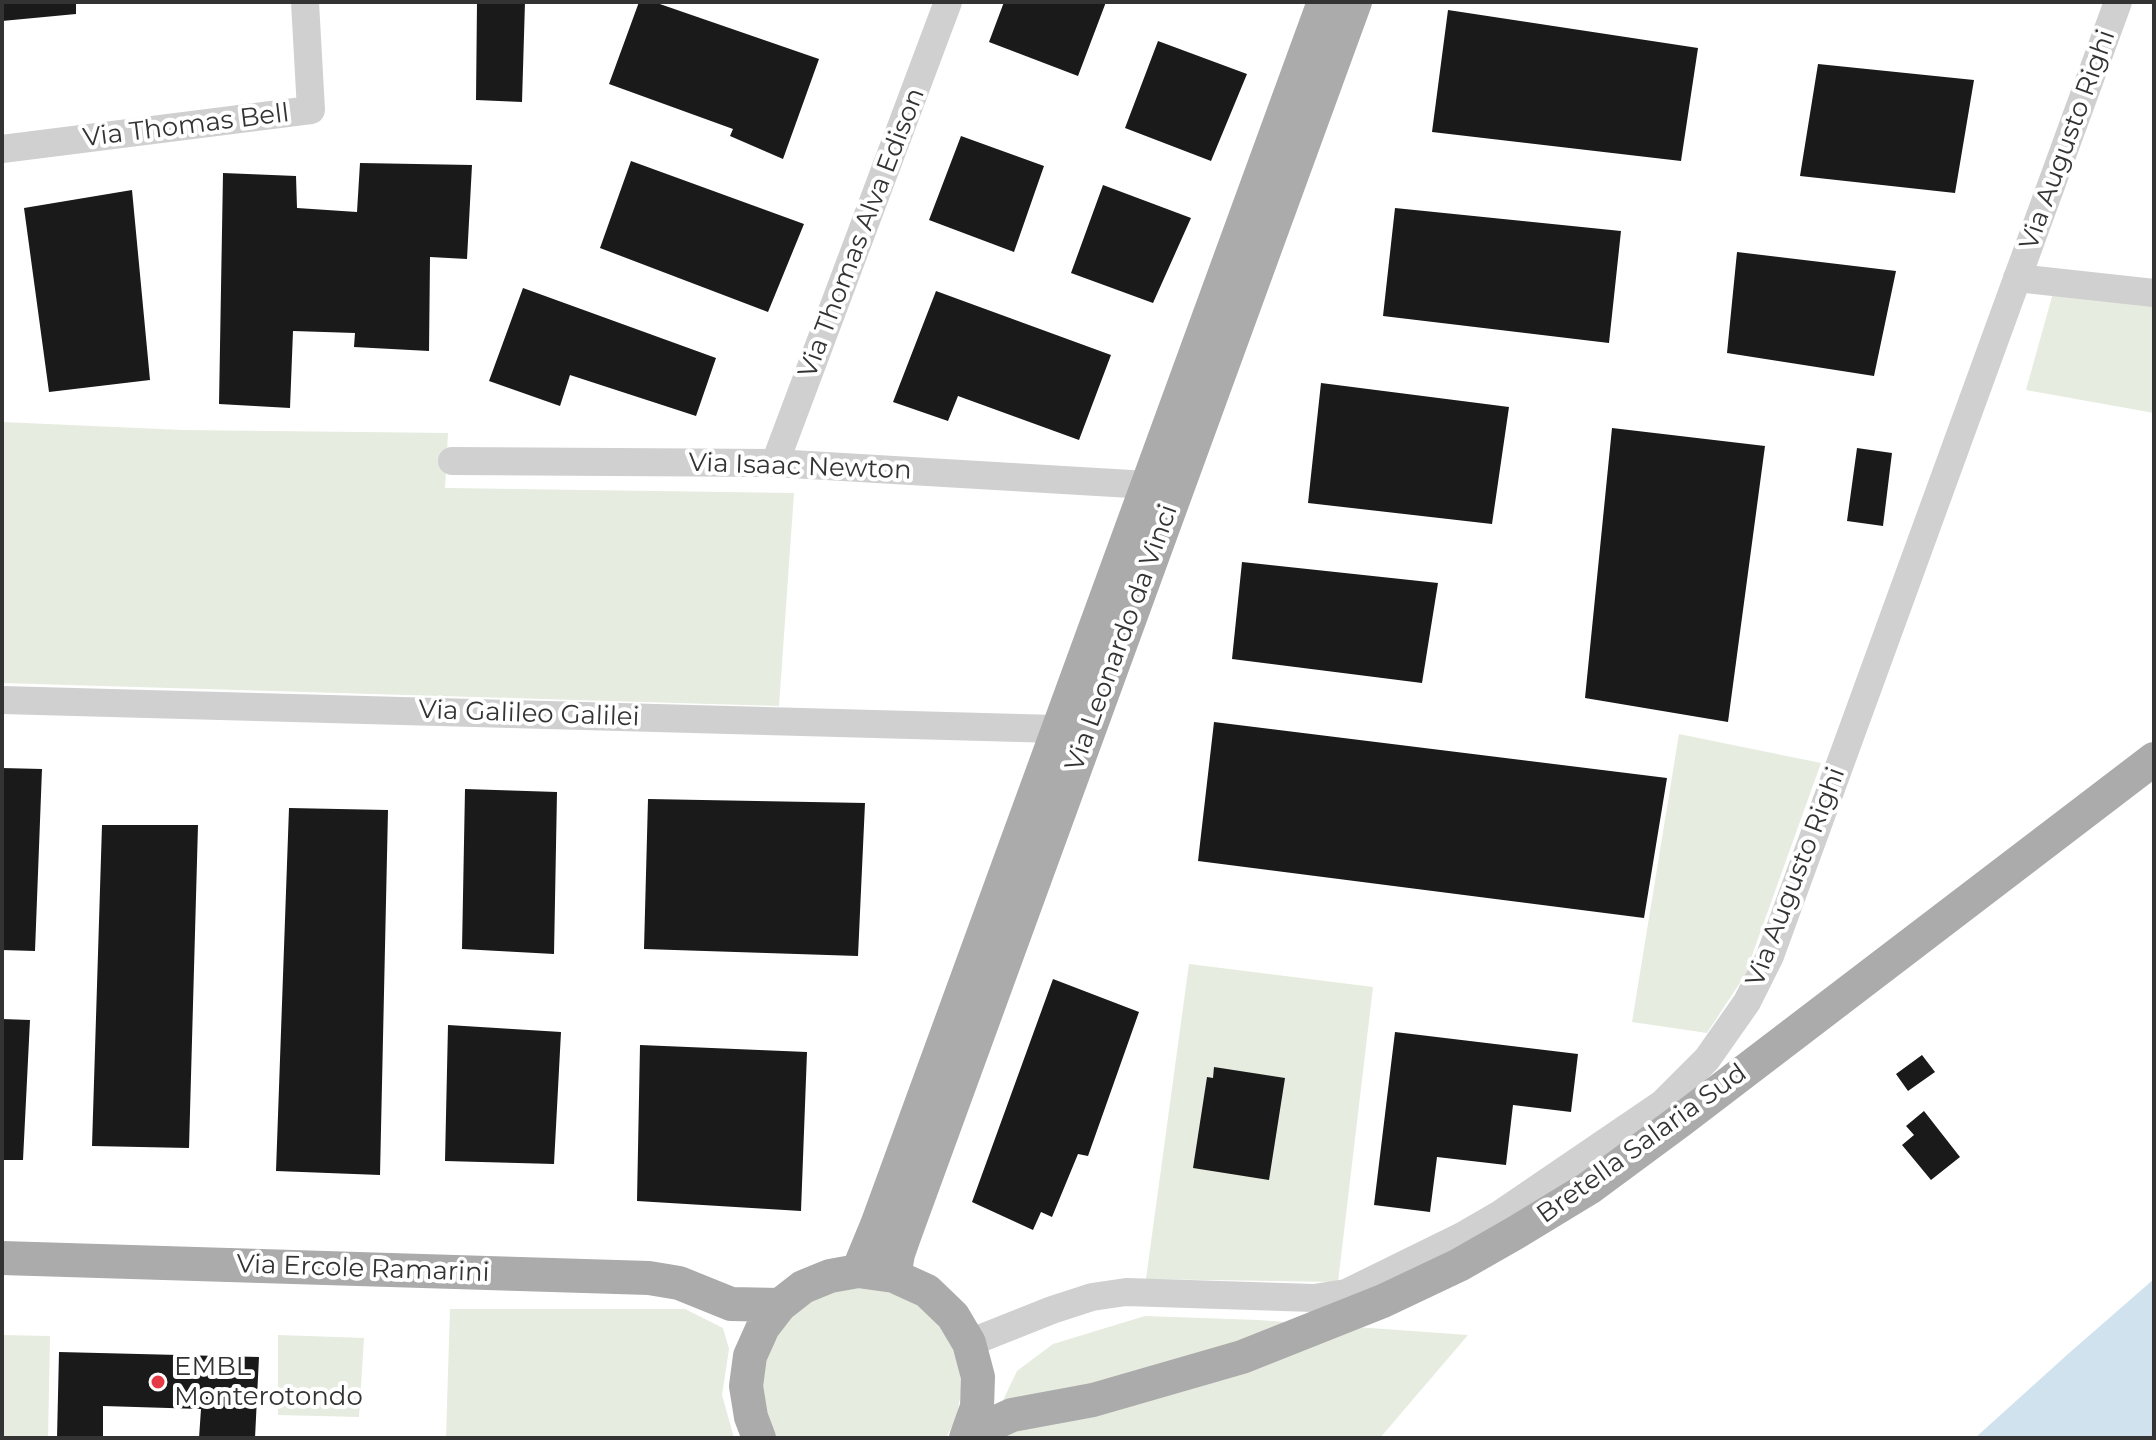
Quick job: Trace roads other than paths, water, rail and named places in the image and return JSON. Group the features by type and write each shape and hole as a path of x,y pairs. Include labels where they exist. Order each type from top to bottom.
{"main road":[{"name":"Via Leonardo da Vinci","path":"858,1271 1324,2"},
{"name":"Via Leonardo da Vinci","path":"894,1276 910,1219 1355,2"},
{"name":"Bretella Salaria Sud","path":"967,1437 1012,1415 1127,1391 1267,1348 1383,1301 1459,1265 1589,1188 2154,759"},
{"name":"Via Ercole Ramarini","path":"2,1258 649,1278 679,1283 720,1301 742,1305 780,1305"},
{"path":"759,1438 751,1417 746,1386 750,1356 763,1327 780,1305 803,1287 830,1276 858,1271 894,1276 927,1291 953,1316 969,1343 978,1377 977,1407 967,1437"},
{"path":"720,1301 737,1322 750,1356"},
{"name":"Bretella Salaria Sud","path":"978,1377 1012,1398 1038,1404 1062,1404"}],"street":[{"name":"Via Thomas Bell","path":"2,149 311,110 305,2"},
{"name":"Via Thomas Alva Edison","path":"775,463 948,2"},
{"name":"Via Augusto Righi","path":"969,1343 1092,1297 1126,1292 1314,1298 1346,1293 1500,1214 1663,1103 1699,1067 1736,1018 1770,956 2118,2"},
{"name":"Via Augusto Righi","path":"2017,278 2154,293"},
{"name":"Via Isaac Newton","path":"452,461 775,463 1148,485"},
{"name":"Via Galileo Galilei","path":"2,700 1056,729"}],"water":[{"path":"2154,1279 2154,1438 1975,1438 2068,1354"}],"place":[{"name":"EMBL Monterotondo","path":"158,1382"}]}
